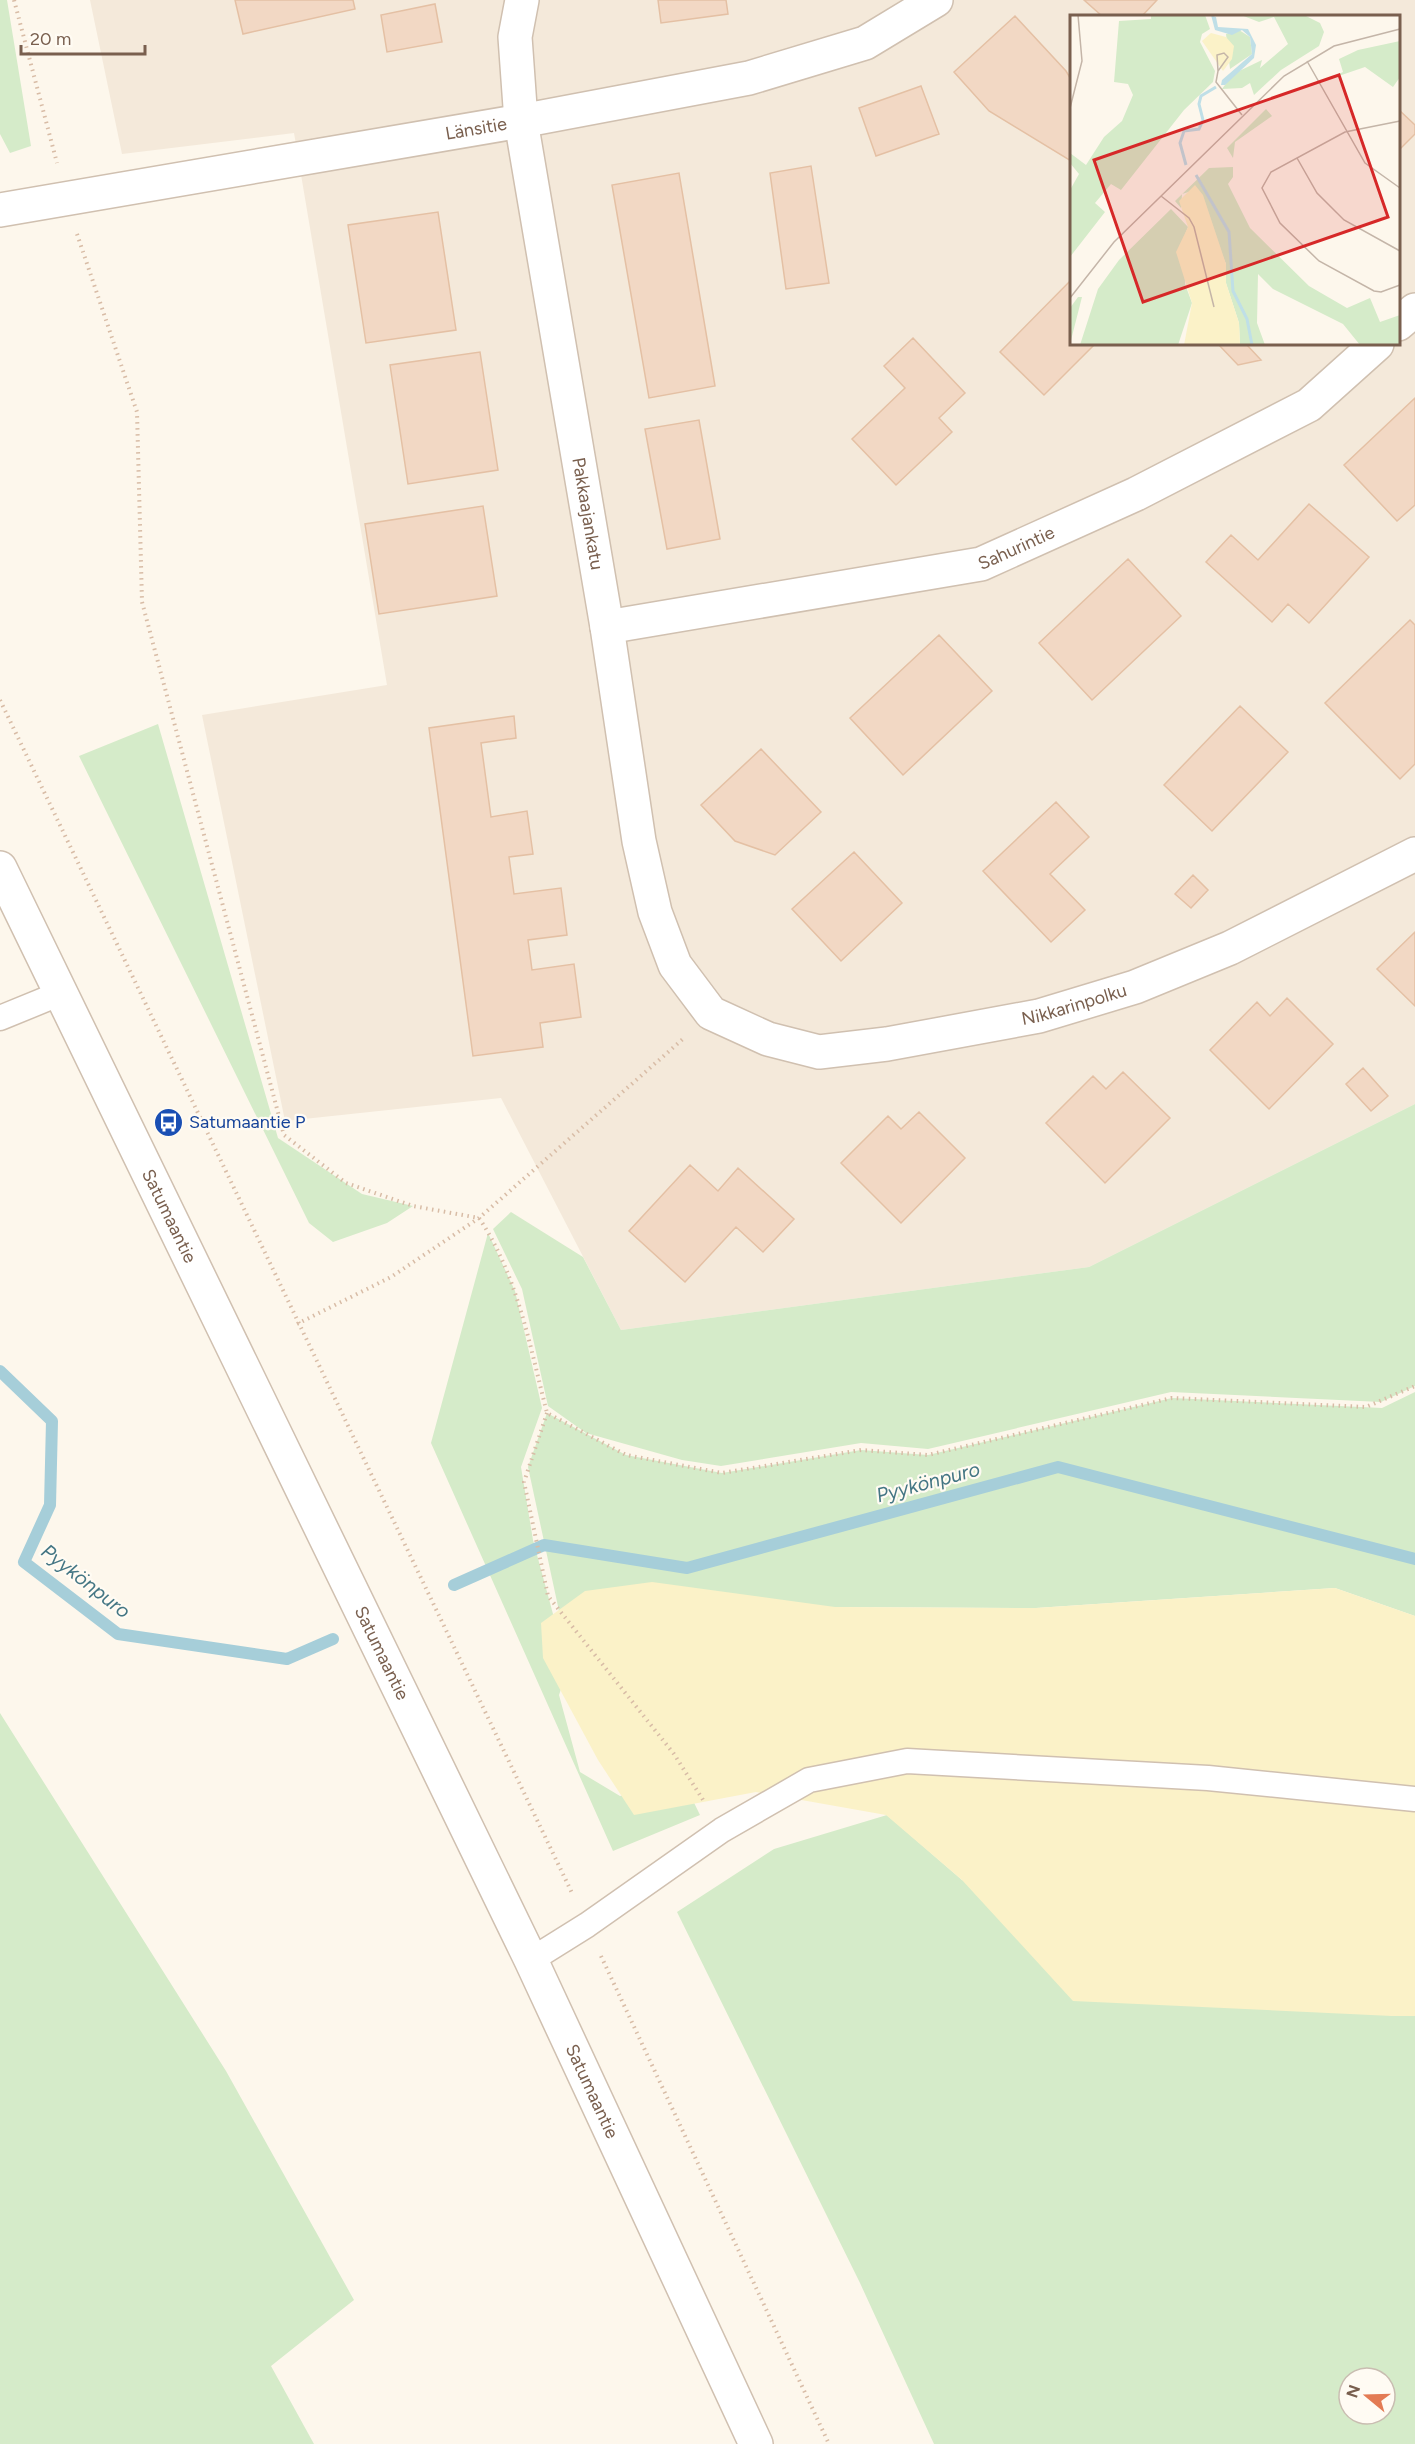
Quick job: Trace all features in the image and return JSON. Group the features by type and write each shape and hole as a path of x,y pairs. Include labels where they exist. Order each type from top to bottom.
{"street":[{"name":"Pakkaajankatu","path":"522,0 514,37 522,121 607,627 639,841 655,912 675,964 711,1013"},
{"name":"Länsitie","path":"0,210 522,121 749,78 865,43 936,0"},
{"path":"1400,322 1415,310"},
{"name":"Sahurintie","path":"607,627 981,564 1136,494 1309,405 1376,345"},
{"name":"Nikkarinpolku","path":"711,1013 768,1039 819,1052 887,1044 1039,1017 1135,987 1230,948 1415,854"},
{"name":"Satumaantie","path":"0,868 531,1960 756,2444"}],"lane":[{"path":"0,1018 61,993"},
{"path":"531,1960 587,1925 722,1830 809,1780 907,1761 1196,1777 1415,1799"}],"path":[{"path":"14,0 66,200 137,412 142,602 284,1135 346,1183 413,1206 478,1218 488,1233 515,1291 547,1413 524,1482 548,1596 674,1754 722,1830"},
{"path":"0,700 297,1324 587,1925 829,2444"},
{"path":"297,1324 391,1277 478,1218 711,1013"},
{"path":"547,1413 626,1455 722,1473 861,1450 928,1455 1172,1398 1366,1407 1415,1386"}],"shaded area":[{"path":"90,0 1415,0 1415,1104 1089,1267 621,1330 501,1098 285,1121 202,715 387,685 294,133 122,154"}],"green space":[{"path":"0,0 7,0 31,146 10,153 0,134"},
{"path":"158,724 278,1138 362,1194 413,1206 387,1223 333,1242 309,1223 79,756"},
{"path":"1415,1104 1415,1386 1381,1402 1171,1392 928,1449 861,1443 721,1466 682,1460 586,1433 548,1406 522,1289 493,1229 511,1212 583,1257 621,1330 1089,1267"},
{"path":"488,1233 515,1291 542,1408 521,1467 533,1540 553,1614 577,1641 559,1695 580,1772 620,1796 684,1782 700,1815 613,1851 431,1443"},
{"path":"1415,1392 1415,1616 1335,1588 1036,1608 835,1607 559,1611 528,1467 547,1413 626,1455 722,1473 861,1450 928,1455 1172,1398 1382,1408"},
{"path":"0,1713 226,2071 354,2300 271,2366 314,2444 0,2444"},
{"path":"887,1815 962,1880 1392,2016 1415,2016 1415,2444 934,2444 860,2283 677,1912 774,1849"}],"sand":[{"path":"652,1582 835,1607 1036,1608 1335,1588 1415,1616 1415,2016 1073,2001 962,1880 886,1815 756,1792 634,1815 598,1760 543,1658 541,1623 585,1591"}],"building":[{"path":"235,0 353,0 355,9 243,34"},
{"path":"658,0 726,0 728,14 661,23"},
{"path":"1084,0 1157,0 1143,15 1101,15"},
{"path":"435,4 442,42 387,52 381,15"},
{"path":"1015,16 1070,78 1070,160 989,111 954,72"},
{"path":"921,86 939,134 876,156 859,108"},
{"path":"1400,111 1415,125 1415,134 1400,149"},
{"path":"811,166 829,283 786,289 770,173"},
{"path":"679,173 715,386 649,398 612,185"},
{"path":"438,212 456,330 366,343 348,225"},
{"path":"1070,281 1070,345 1094,345 1044,395 1000,352"},
{"path":"913,338 965,393 939,418 952,432 896,485 852,439 905,388 884,366"},
{"path":"1219,345 1247,345 1261,360 1238,365"},
{"path":"480,352 498,470 408,484 390,365"},
{"path":"1415,398 1415,505 1397,521 1344,465"},
{"path":"699,420 720,539 667,549 645,429"},
{"path":"1309,504 1369,557 1309,623 1288,604 1272,622 1206,562 1231,535 1258,560"},
{"path":"483,506 497,596 379,614 365,524"},
{"path":"1128,559 1181,616 1092,700 1039,643"},
{"path":"1410,620 1415,625 1415,764 1400,779 1325,703"},
{"path":"939,635 992,691 903,775 850,718"},
{"path":"1240,706 1288,752 1212,831 1164,785"},
{"path":"514,716 516,738 481,743 491,817 527,811 533,854 509,857 514,894 561,888 567,935 528,940 532,970 574,964 581,1017 540,1023 543,1047 473,1056 429,728"},
{"path":"761,749 821,812 775,855 735,841 701,805"},
{"path":"1056,802 1089,837 1050,874 1085,910 1051,942 983,871"},
{"path":"854,852 902,903 841,961 792,909"},
{"path":"1193,875 1208,890 1191,908 1175,894"},
{"path":"1415,932 1415,1006 1377,969"},
{"path":"1287,998 1333,1044 1269,1109 1210,1050 1257,1002 1270,1016"},
{"path":"1363,1068 1388,1096 1371,1111 1346,1084"},
{"path":"1123,1072 1170,1118 1105,1183 1046,1123 1093,1076 1106,1089"},
{"path":"919,1112 965,1158 901,1223 841,1163 888,1116 901,1129"},
{"path":"690,1165 718,1191 738,1168 794,1219 763,1252 736,1227 685,1282 629,1231"}],"waterway":[{"name":"Pyykönpuro","path":"0,1371 52,1421 50,1505 24,1562 118,1634 287,1659 333,1639"},
{"name":"Pyykönpuro","path":"454,1585 544,1545 687,1568 1058,1467 1415,1559"}],"place":[{"name":"Satumaantie P","path":"168,1122"}]}
